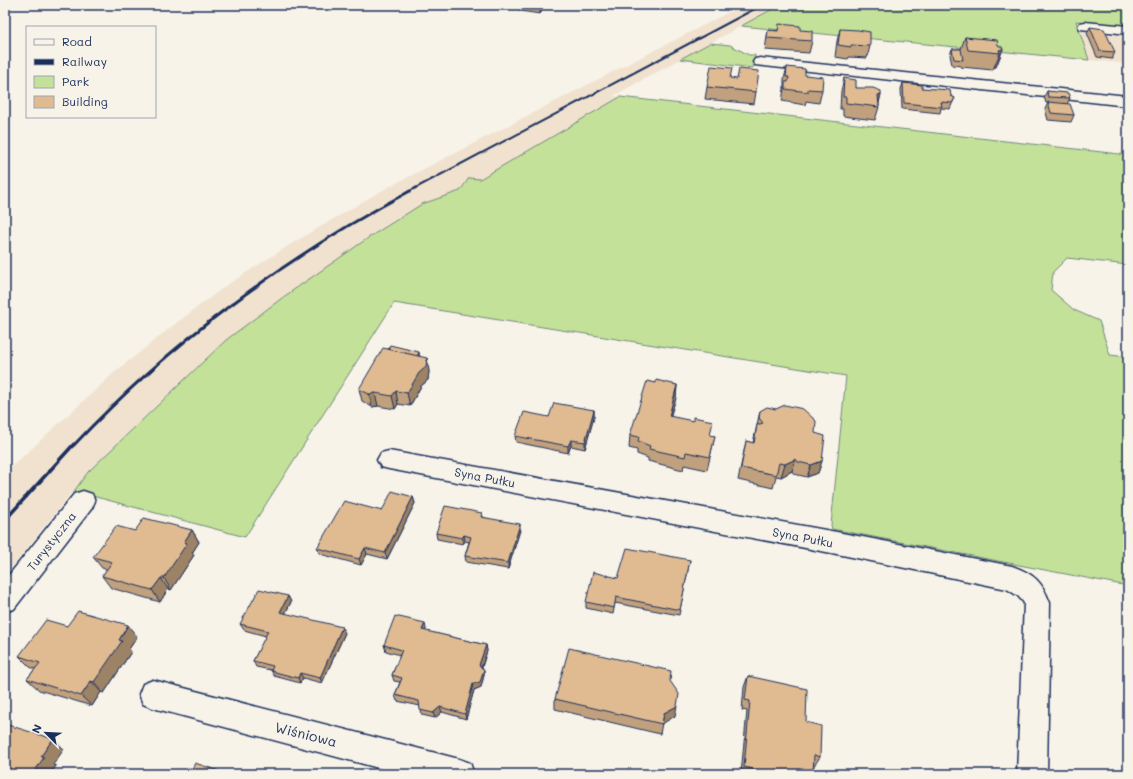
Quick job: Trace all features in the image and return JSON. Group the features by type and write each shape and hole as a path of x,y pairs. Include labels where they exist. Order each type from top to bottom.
{"street":[{"path":"1085,26 1128,30"},
{"path":"760,62 1128,101"},
{"name":"Syna Pułku","path":"389,460 834,542 1012,578 1024,584 1034,592 1037,603 1032,774"},
{"name":"Turystyczna","path":"5,600 82,501"},
{"name":"Wiśniowa","path":"153,694 460,774"}],"path":[{"path":"36,5 66,10"}],"shaded area":[{"path":"743,5 780,5 613,96 620,97 480,179 469,178 460,191 422,204 371,236 226,340 88,472 5,576 5,473 115,372 170,328 224,287 291,244 381,191"},
{"path":"1080,31 1128,36 1128,64 1089,60"}],"green space":[{"path":"780,5 1128,5 1128,26 1076,21 1089,60 741,26"},
{"path":"710,43 730,45 749,55 755,55 753,68 680,59"},
{"path":"620,97 1128,155 1128,265 1067,258 1053,272 1051,290 1074,310 1099,321 1110,355 1128,357 1128,586 832,529 831,525 846,376 394,303 245,537 74,491 88,472 226,340 282,298 371,236 422,204 460,191 469,178 480,179"}],"building":[{"path":"520,5 542,5 540,8"},
{"path":"779,24 800,26 800,30 812,31 812,41 767,38 768,30 778,31"},
{"path":"1090,27 1104,29 1115,52 1100,51"},
{"path":"840,29 870,32 870,46 851,45 851,47 838,45"},
{"path":"965,37 997,40 998,45 1003,49 999,50 1000,53 968,50"},
{"path":"952,49 961,49 963,60 954,59"},
{"path":"711,66 732,68 730,78 737,79 739,69 759,71 756,92 707,87"},
{"path":"787,67 805,69 805,75 823,77 822,90 808,89 808,92 785,89 785,82 788,82 789,77 786,77"},
{"path":"844,78 856,80 856,88 873,88 881,91 881,94 878,95 879,107 846,103 846,97 843,97"},
{"path":"903,83 922,85 922,88 950,90 951,96 955,98 952,103 941,102 942,107 904,103"},
{"path":"1047,91 1068,93 1070,98 1048,97"},
{"path":"1048,102 1070,104 1074,115 1051,113"},
{"path":"390,345 419,352 417,356 388,349"},
{"path":"383,348 427,358 426,367 419,373 407,393 396,391 392,396 375,393 369,394 359,389"},
{"path":"656,380 677,385 669,416 693,421 693,417 713,421 710,435 715,436 710,457 686,452 685,457 649,449 650,446 638,441 639,437 630,435 647,381 656,383"},
{"path":"554,403 594,410 585,442 571,440 568,446 515,436 524,412 549,417"},
{"path":"785,405 803,409 816,421 815,433 825,436 822,461 811,465 798,462 796,459 785,464 779,463 776,475 741,468 746,441 754,443 757,425 763,423 759,418 760,411 767,407 776,409"},
{"path":"392,491 413,497 385,553 365,548 359,559 317,548 344,501 382,511"},
{"path":"445,506 482,513 481,517 520,524 508,563 465,556 471,537 464,535 462,538 436,533"},
{"path":"144,518 192,530 184,542 187,543 164,578 161,578 152,590 102,576 112,562 93,557 116,526 135,531"},
{"path":"627,548 690,560 680,610 616,597 614,608 586,602 593,572 618,578"},
{"path":"259,589 288,596 280,612 342,627 320,678 300,673 298,678 271,671 273,666 253,661 268,631 240,624"},
{"path":"78,611 128,625 119,640 122,641 94,682 91,681 81,696 27,679 40,663 19,656 46,620 67,626"},
{"path":"395,616 425,623 422,630 486,645 479,665 484,670 480,682 473,684 465,714 440,707 433,713 420,710 419,701 395,695 402,678 392,675 402,650 384,645"},
{"path":"569,648 671,671 670,681 679,694 677,706 664,713 662,724 555,699"},
{"path":"748,676 807,689 806,722 821,726 820,757 814,755 813,774 775,774 744,767 750,701 745,700"},
{"path":"5,724 53,739 41,756 44,757 33,774 5,774"},
{"path":"195,763 219,771 217,774 190,774"}],"railway":[{"path":"408,192 762,5"},
{"path":"74,445 149,372 232,304 319,244 364,216 410,191"},
{"path":"5,520 74,444"}]}
